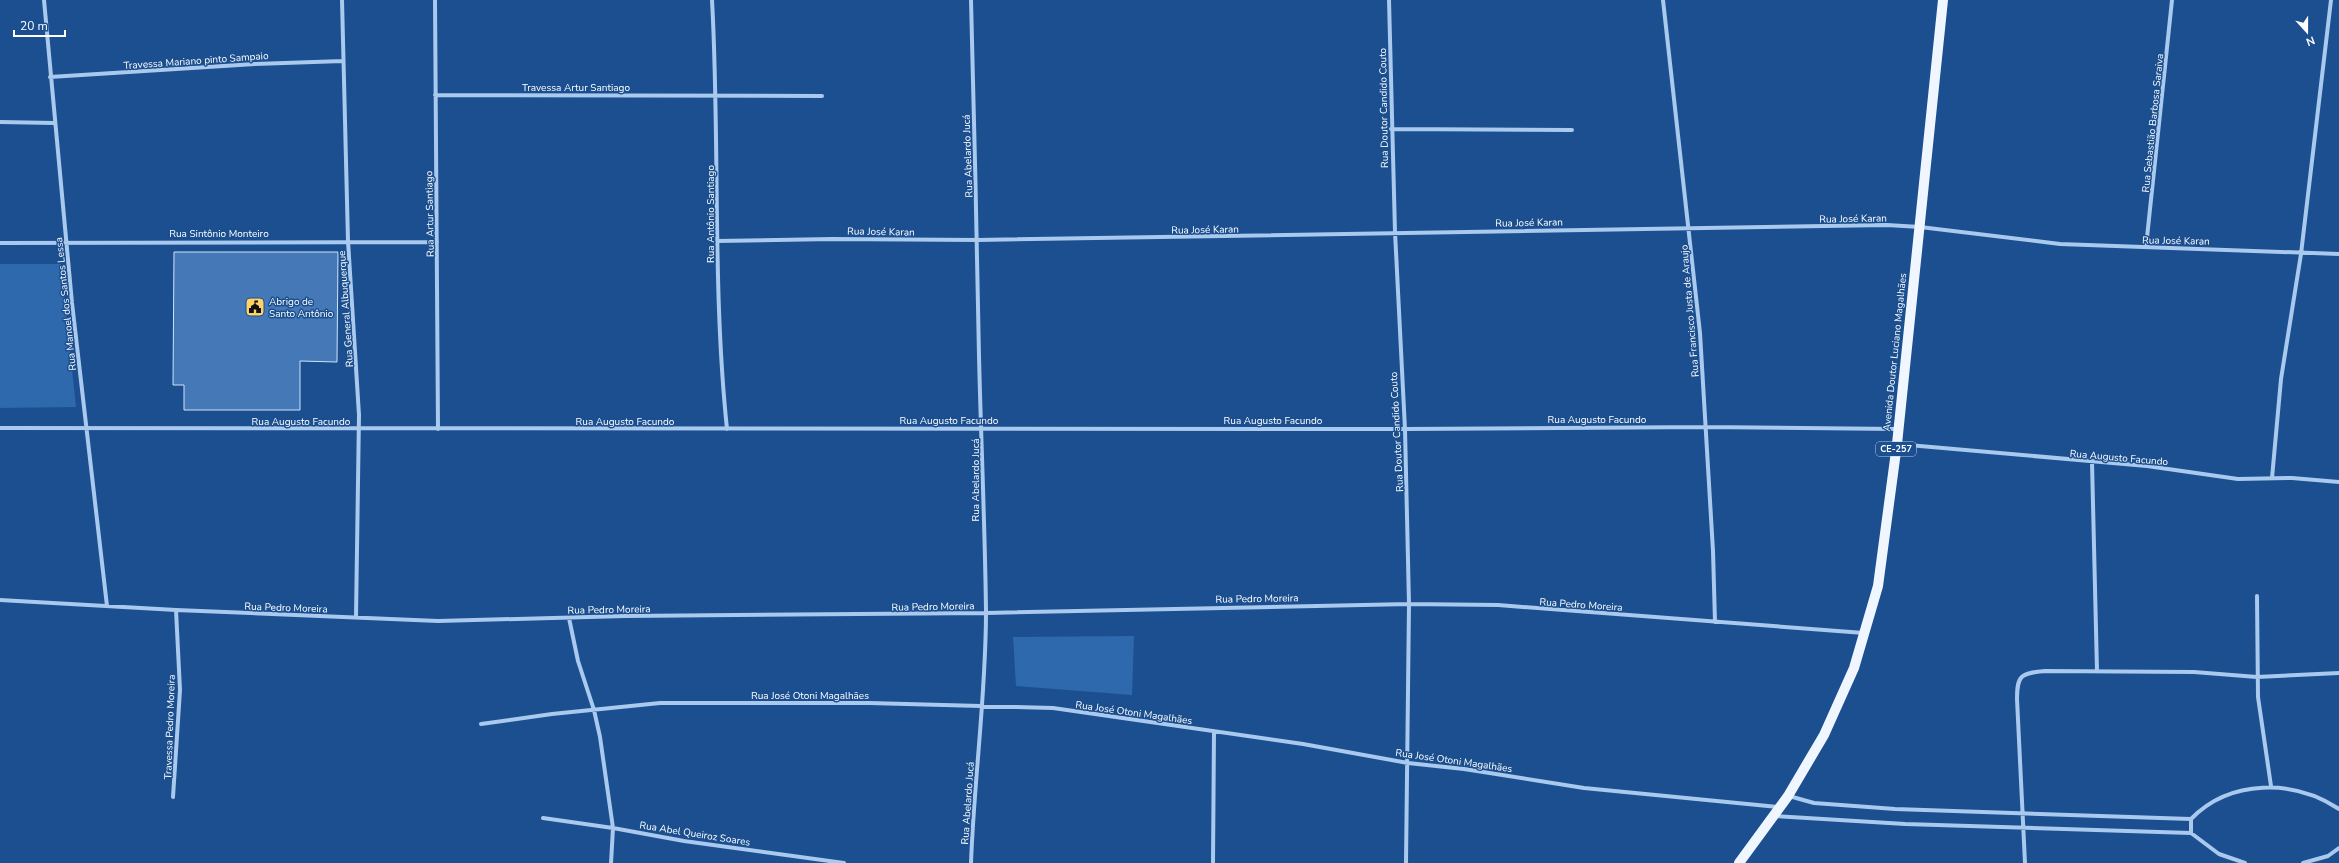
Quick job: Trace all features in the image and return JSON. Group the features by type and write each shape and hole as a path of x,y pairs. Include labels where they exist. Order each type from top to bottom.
{"main road":[{"name":"Avenida Doutor Luciano Magalhães","path":"1739,863 1781,807 1824,735 1854,668 1866,634 1878,586 1897,444 1943,0"}],"street":[{"name":"Rua Manoel dos Santos Lessa","path":"44,0 54,123 86,428 108,606"},
{"name":"Rua General Albuquerque","path":"342,0 348,241 359,429 356,618"},
{"name":"Rua Artur Santiago","path":"435,0 434,95 437,242 438,428"},
{"name":"Rua Antônio Santiago","path":"712,0 717,96 717,241 726,429"},
{"name":"Rua Abelardo Jucá","path":"971,0 983,428 986,613 982,706 973,801 971,863"},
{"name":"Rua Doutor Candido Couto","path":"1389,0 1395,232 1405,429 1409,604 1406,863"},
{"name":"Rua Francisco Justa de Araujo","path":"1663,0 1700,333 1715,622"},
{"name":"Rua Sebastião Barbosa Saraiva","path":"2146,247 2172,0"},
{"path":"2272,478 2281,379 2301,254 2331,0"},
{"name":"Travessa Mariano pinto Sampaio","path":"50,77 255,64 343,61"},
{"name":"Travessa Artur Santiago","path":"434,95 822,96"},
{"path":"0,122 54,123"},
{"path":"1392,129 1572,130"},
{"name":"Rua José Karan","path":"717,241 832,239 978,240 1689,227 1887,225 1920,227 2014,240 2146,247 2257,250 2301,254 2339,254"},
{"name":"Rua Sintônio Monteiro","path":"0,243 348,241 437,242"},
{"name":"Rua Augusto Facundo","path":"0,428 1405,429 1706,427 1898,429"},
{"name":"Rua Augusto Facundo","path":"1897,444 2147,466 2238,479 2272,478 2339,482"},
{"path":"2092,462 2097,671"},
{"path":"2257,596 2257,677 2261,722 2271,786"},
{"name":"Rua Pedro Moreira","path":"0,600 176,610 438,621 986,613 1409,604 1498,605 1866,634"},
{"name":"Travessa Pedro Moreira","path":"173,797 180,690 176,610"},
{"path":"569,618 584,682 594,710 610,796 613,828 611,863"},
{"path":"2024,863 2021,814 2018,680 2029,672 2194,672 2257,677 2339,673"},
{"name":"Rua José Otoni Magalhães","path":"481,724 660,703 725,702 1053,708 1303,744 1408,763 1464,769 1591,789 1781,807"},
{"path":"1213,863 1214,731"},
{"path":"2191,833 2191,819 2200,809 2217,798 2252,788 2271,786 2314,797 2339,809"},
{"path":"1788,796 1814,803 1845,806 2021,814 2191,819"},
{"path":"1774,816 1897,824 2191,833 2219,854 2245,863"},
{"name":"Rua Abel Queiroz Soares","path":"543,818 613,828 684,841 844,863"},
{"path":"2303,863 2328,856 2339,848"}],"shaded area":[{"path":"0,264 61,264 76,407 0,408"},
{"path":"1134,636 1132,695 1016,686 1013,637"}],"building":[{"name":"Abrigo de Santo Antônio","path":"174,252 338,252 337,362 300,361 300,410 184,410 184,385 173,385"}],"place":[{"name":"Abrigo de Santo Antônio","path":"255,307"}]}
